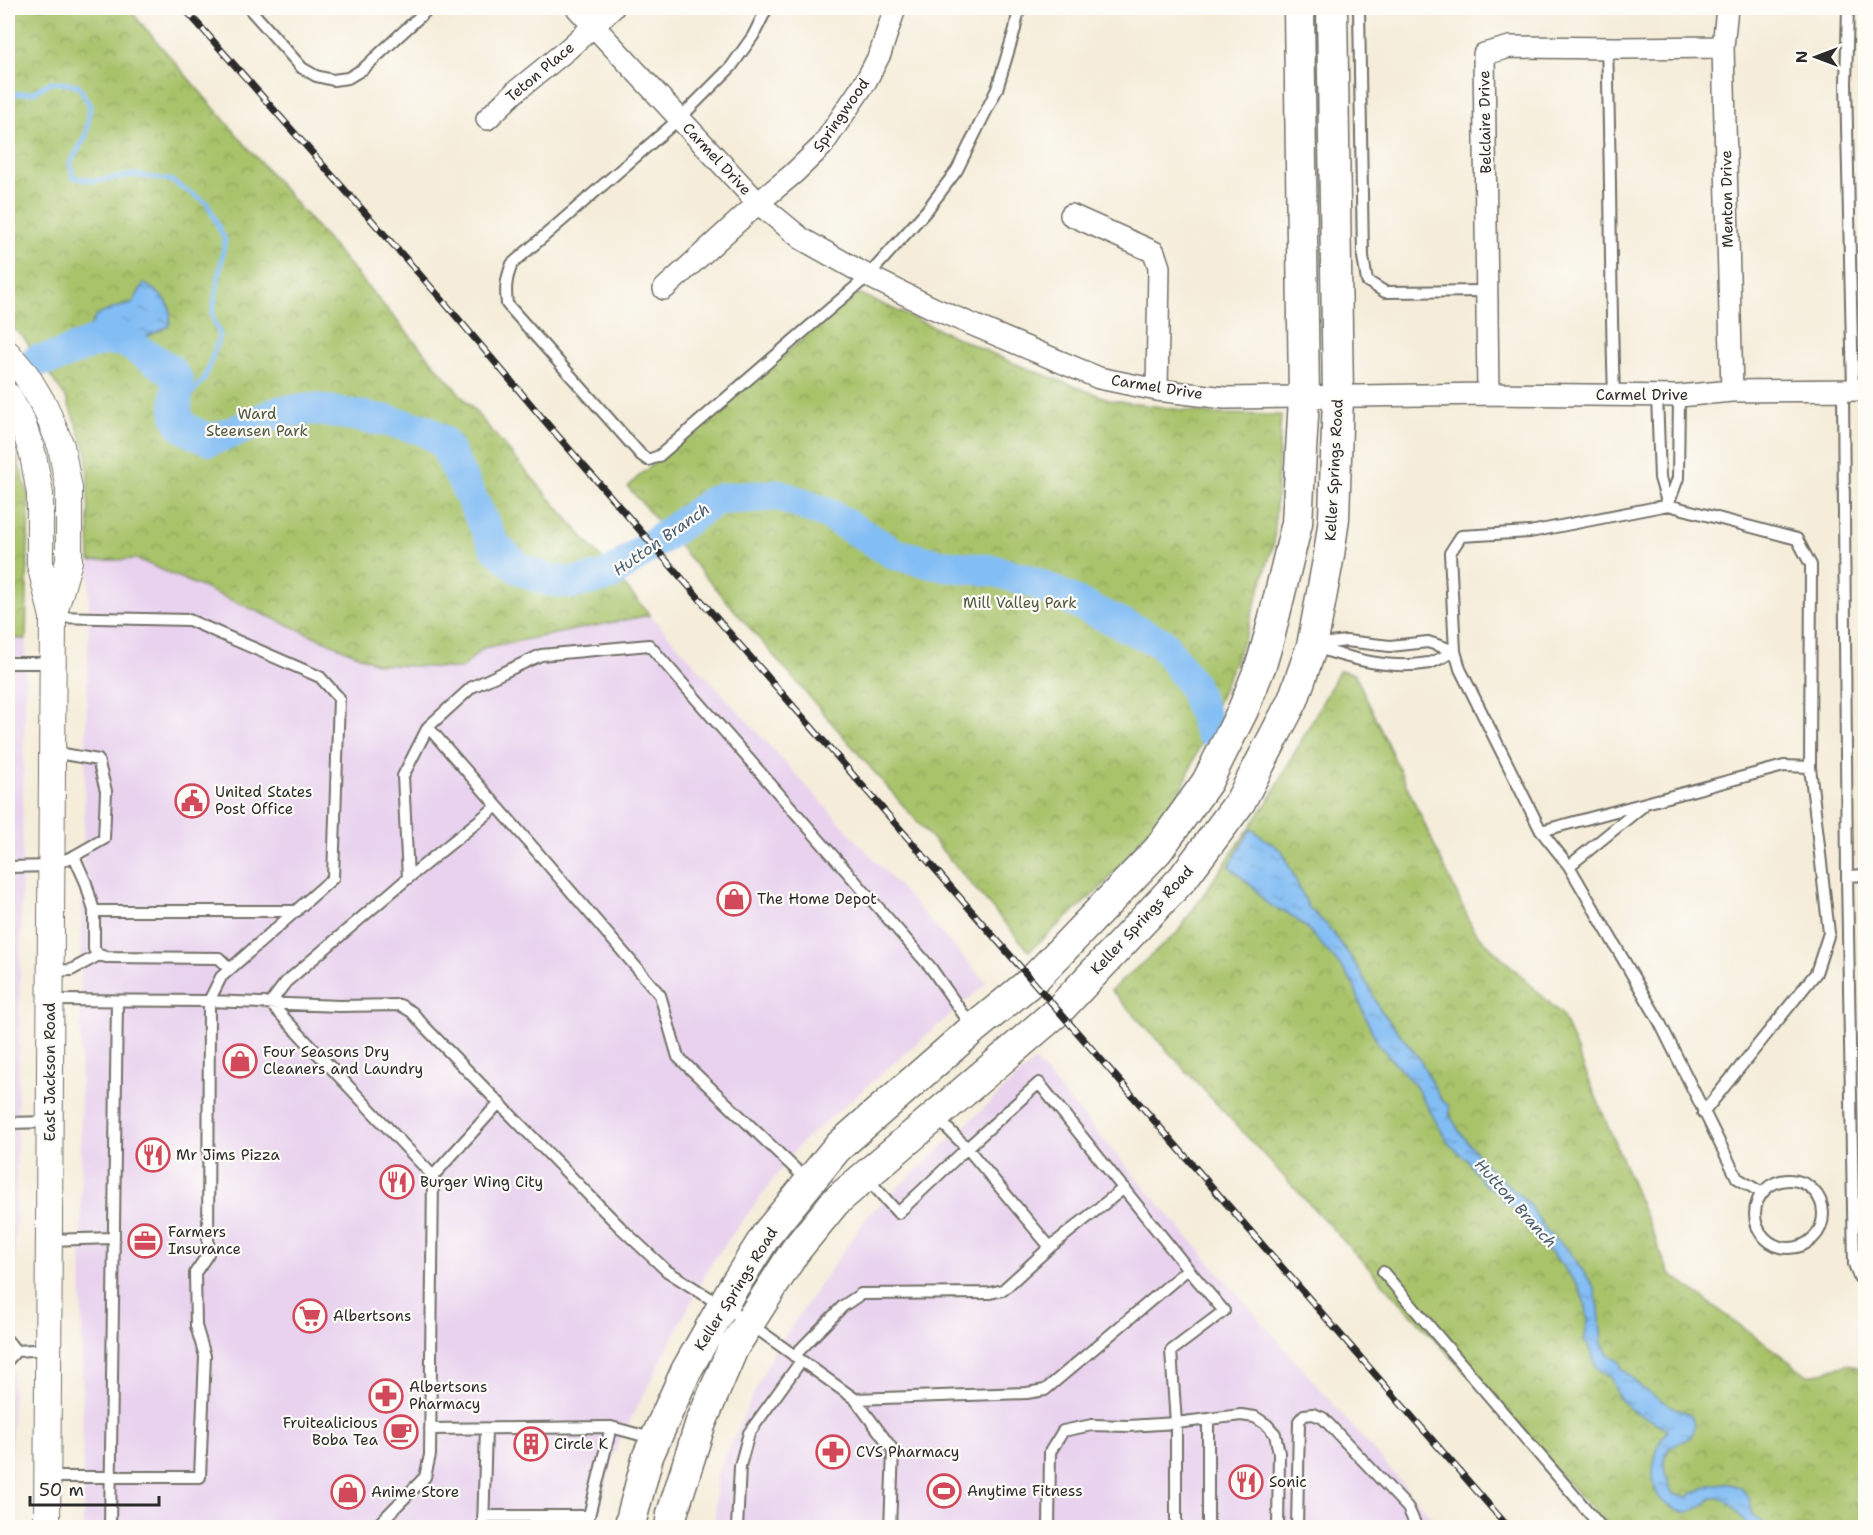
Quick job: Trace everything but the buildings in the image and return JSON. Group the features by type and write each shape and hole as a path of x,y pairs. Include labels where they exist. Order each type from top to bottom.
{"main road":[{"name":"Keller Springs Road","path":"629,1527 648,1456 686,1371 768,1234 837,1148 973,1029 1034,980 1158,850 1208,783 1243,710 1262,662 1297,524 1304,398 1299,8"},
{"name":"Keller Springs Road","path":"670,1527 700,1425 732,1348 795,1251 835,1202 1059,1010 1183,878 1240,802 1293,700 1312,646 1334,518 1338,396 1332,8"},
{"path":"1270,634 1312,646"},
{"path":"935,1116 948,1089 975,1061 978,1048 973,1029"}],"street":[{"name":"Carmel Drive","path":"577,8 758,203 802,239 868,276 933,308 1100,378 1157,390 1225,398 1488,394 1679,396 1732,391 1854,390"},
{"name":"Teton Place","path":"487,118 613,8"},
{"name":"Springwood","path":"664,289 822,146 866,81 880,54 894,8"},
{"name":"Menton Drive","path":"1727,8 1724,46 1732,391"},
{"name":"Belclaire Drive","path":"1488,394 1484,54 1510,46 1607,48 1724,46"},
{"path":"1071,215 1154,252 1159,267 1157,390"},
{"name":"East Jackson Road","path":"8,354 26,375 45,407 61,446 69,489 69,561 53,617 52,663 52,752 62,861 50,1000 47,1527"},
{"name":"East Jackson Road","path":"8,396 22,422 33,455 40,494 40,564 53,617"}],"lane":[{"path":"249,8 302,68 316,76 333,80 348,78 363,69 429,8"},
{"path":"767,8 753,36 730,67 680,119 512,264 505,286 507,304 641,455 648,460 658,456 868,276 906,236 957,170 996,89 1015,29 1019,8"},
{"path":"1359,8 1363,257 1367,281 1385,292 1487,291"},
{"path":"1848,8 1846,84 1854,390 1847,876 1854,1264 1859,1277 1866,1278"},
{"path":"1607,48 1614,396"},
{"path":"1657,396 1660,478 1668,505"},
{"path":"1668,505 1678,478 1679,396"},
{"path":"1703,1113 1816,973 1829,933 1810,767 1811,565 1797,539 1668,505 1530,532 1461,536 1450,553 1455,651 1460,669 1541,831 1569,866 1659,1022 1703,1113 1737,1178 1762,1193"},
{"path":"47,1477 200,1477 205,1356 196,1326 195,1274 208,1254 209,1001 220,977 333,878 339,698 320,677 189,620 53,617"},
{"path":"1312,646 1346,641 1390,646 1428,642 1455,651"},
{"path":"408,878 403,776 428,727 472,687 541,655 649,645 931,968 973,1029"},
{"path":"1312,646 1346,657 1391,665 1431,662 1455,651"},
{"path":"8,663 52,663"},
{"path":"428,727 660,995 678,1057 809,1182"},
{"path":"8,867 62,861 104,838 106,791 98,760 52,752"},
{"path":"1541,831 1784,766 1810,767"},
{"path":"1569,866 1648,803"},
{"path":"270,1003 286,982 497,806"},
{"path":"62,861 86,883 94,911 94,949 99,955 106,957 219,958 230,969"},
{"path":"1847,876 1866,875"},
{"path":"94,911 297,911"},
{"path":"51,971 71,970 99,955"},
{"path":"50,1000 400,1005 412,1012 620,1227 667,1271 749,1323 855,1399 893,1450 890,1527"},
{"path":"110,1527 117,1001"},
{"path":"270,1003 433,1176"},
{"path":"866,1176 898,1213 1039,1083 1224,1311 1170,1351 1176,1423 1176,1527"},
{"path":"375,1527 425,1477 430,1455 433,1176 499,1103"},
{"path":"935,1116 967,1148 1050,1247"},
{"path":"8,1123 50,1122"},
{"path":"1794,1180 1810,1187 1821,1201 1823,1219 1816,1235 1802,1246 1784,1248 1768,1241 1757,1227 1755,1209 1762,1193 1776,1182 1794,1180"},
{"path":"737,1527 740,1466 748,1433 798,1358 843,1306 861,1294 990,1293 1003,1290 1050,1247 1124,1188"},
{"path":"49,1240 113,1238"},
{"path":"855,1399 1027,1393 1045,1390 1188,1269"},
{"path":"1383,1272 1602,1527"},
{"path":"8,1341 16,1351"},
{"path":"8,1360 16,1351 48,1349"},
{"path":"1297,1527 1299,1421 1304,1415 1313,1414 1323,1418 1408,1508 1417,1527"},
{"path":"1049,1527 1050,1452 1063,1431 1092,1425 1128,1426 1176,1423 1241,1415 1255,1417 1275,1434 1279,1453 1278,1527"},
{"path":"1208,1419 1209,1527"},
{"path":"430,1429 611,1427 655,1439"},
{"path":"586,1527 611,1427"},
{"path":"483,1527 486,1429"},
{"path":"483,1516 589,1516"}],"shaded area":[{"path":"137,559 378,664 461,669 483,648 650,615 987,983 800,1144 712,1262 616,1448 596,1528 83,1527 80,986 90,561"},
{"path":"8,638 26,639 10,1527 8,1528"},
{"path":"1035,1061 1440,1527 715,1528 716,1476 771,1356 868,1215"}],"green space":[{"name":"Ward Steensen Park","path":"8,8 128,8 650,615 483,648 461,669 378,664 137,559 90,561 87,453 66,398 24,338 8,324"},
{"name":"Mill Valley Park","path":"858,293 1013,363 1111,400 1211,414 1281,415 1274,542 1246,634 1181,791 1103,886 1029,951 628,487"},
{"path":"8,428 29,497 26,639 8,638"},
{"path":"1340,670 1355,674 1474,931 1562,1015 1669,1273 1809,1376 1849,1364 1865,1370 1865,1527 1609,1527 1111,990 1177,933 1270,798"}],"water":[{"path":"144,283 166,300 170,311 169,326 144,338 148,347 161,356 157,366 150,366 117,345 91,348 66,357 63,343 86,333 96,316 114,308 132,304"},
{"path":"1251,829 1282,851 1309,908 1327,925 1351,957 1379,1008 1419,1058 1441,1099 1449,1106 1450,1115 1459,1131 1487,1166 1526,1201 1549,1234 1568,1250 1590,1281 1595,1290 1599,1308 1602,1344 1608,1354 1621,1363 1621,1369 1645,1390 1691,1416 1694,1427 1691,1436 1675,1444 1665,1455 1665,1472 1673,1494 1687,1497 1710,1485 1725,1483 1734,1485 1741,1488 1749,1498 1753,1515 1767,1527 1749,1527 1730,1503 1720,1498 1713,1498 1695,1510 1685,1512 1674,1509 1659,1497 1655,1489 1653,1469 1658,1448 1667,1431 1666,1428 1631,1410 1619,1398 1611,1378 1596,1366 1589,1345 1584,1340 1588,1322 1586,1306 1578,1286 1557,1259 1529,1231 1513,1207 1483,1183 1466,1159 1449,1144 1415,1085 1378,1044 1354,986 1343,969 1305,926 1286,912 1265,902 1256,890 1229,866"}],"waterway":[{"path":"8,95 34,92 51,82 78,85 90,106 86,136 70,163 73,177 94,181 135,175 170,180 207,203 225,240 212,316 220,335 205,378 175,412"},
{"name":"Hutton Branch","path":"36,361 57,357 107,339 124,341 169,369 178,381 176,405 178,420 188,430 210,440 278,412 315,409 389,421 425,430 444,443 495,546 520,569 548,580 573,583 608,576 712,502 720,499 779,495 830,515 895,554 940,565 995,571 1033,582 1162,643 1193,686 1209,730"}],"railway":[{"path":"184,8 444,302 550,427 1509,1528"}],"place":[{"name":"United States Post Office","path":"192,801"},
{"name":"The Home Depot","path":"734,899"},
{"name":"Four Seasons Dry Cleaners and Laundry","path":"240,1061"},
{"name":"Mr Jims Pizza","path":"153,1155"},
{"name":"Burger Wing City","path":"397,1182"},
{"name":"Farmers Insurance","path":"145,1241"},
{"name":"Albertsons","path":"310,1316"},
{"name":"Albertsons Pharmacy","path":"386,1396"},
{"name":"Fruitealicious Boba Tea","path":"401,1432"},
{"name":"Circle K","path":"531,1444"},
{"name":"CVS Pharmacy","path":"833,1452"},
{"name":"Sonic","path":"1246,1482"},
{"name":"Anytime Fitness","path":"944,1491"},
{"name":"Anime Store","path":"348,1492"}]}
